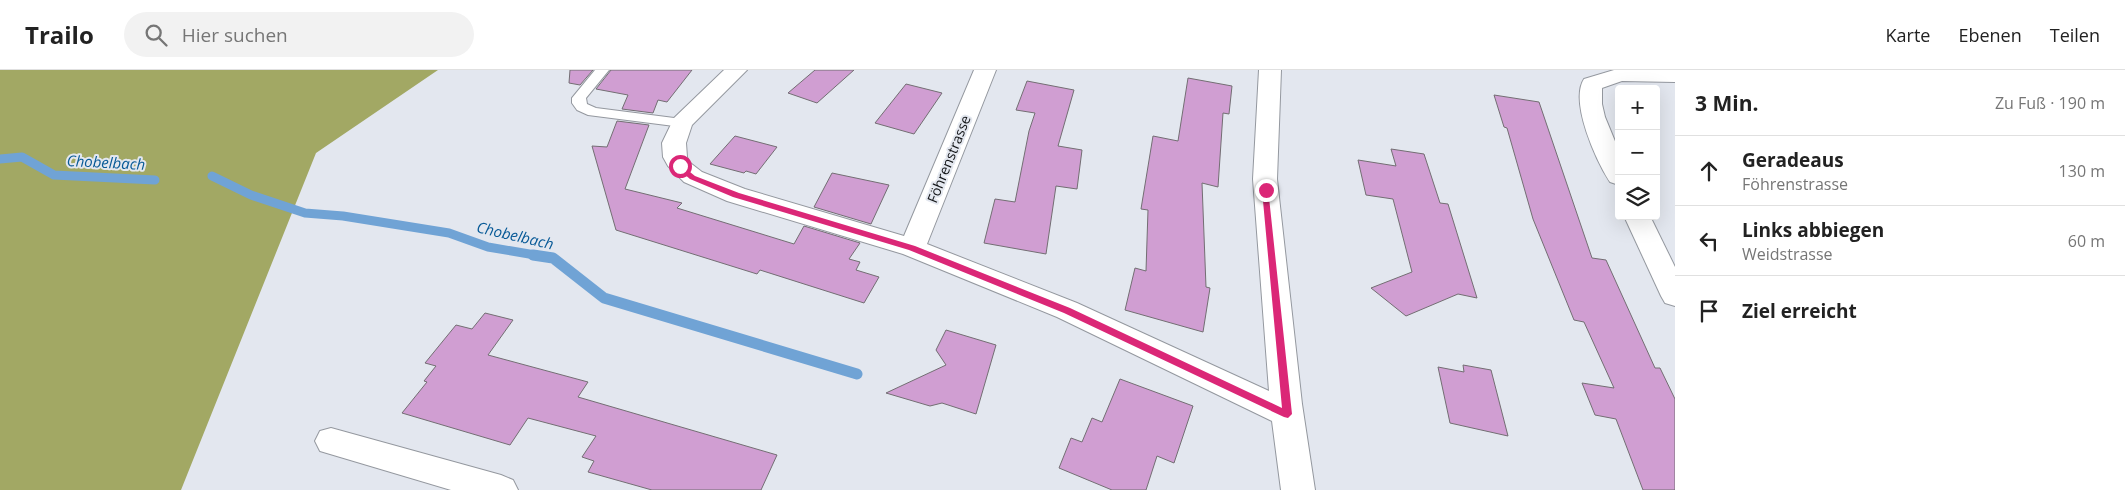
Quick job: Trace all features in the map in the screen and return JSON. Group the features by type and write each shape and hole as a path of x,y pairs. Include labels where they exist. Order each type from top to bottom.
{"street":[{"path":"736,70 682,123 674,143 675,157 680,166 693,177 736,195 912,248 1067,310 1288,414"},
{"name":"Föhrenstrasse","path":"912,248 985,70"},
{"path":"1270,70 1265,179 1288,414 1298,490"},
{"path":"1618,175 1600,136 1588,93 1592,84 1620,75 1675,76"},
{"path":"1639,220 1667,266 1675,296"},
{"path":"331,441 501,490"}],"lane":[{"path":"602,70 579,98 579,103 582,107 593,112 629,114 682,123"}],"green space":[{"path":"0,70 438,70 316,153 181,490 0,490"}],"building":[{"path":"570,70 593,70 580,85 569,83"},
{"path":"611,70 692,70 667,102 658,100 653,113 622,109 628,95 596,89"},
{"path":"815,70 854,70 817,103 788,93"},
{"path":"1188,78 1232,86 1229,114 1223,113 1218,187 1202,183 1206,287 1210,288 1203,332 1125,310 1135,268 1146,271 1148,210 1141,209 1153,136 1178,141"},
{"path":"1027,81 1074,90 1058,146 1082,150 1077,189 1056,186 1046,254 984,243 995,199 1015,202 1029,131 1035,113 1016,110"},
{"path":"906,84 942,93 914,134 875,123"},
{"path":"1494,95 1539,102 1592,258 1606,260 1655,368 1660,368 1675,399 1675,490 1643,490 1616,419 1595,415 1582,383 1614,388 1584,322 1574,320 1533,219 1507,128 1504,127"},
{"path":"617,121 649,125 625,189 682,203 677,208 794,244 804,226 860,243 849,259 860,262 856,270 879,277 864,303 760,270 757,274 616,230 592,146 607,147"},
{"path":"735,136 777,147 756,174 746,171 744,173 710,164"},
{"path":"1391,149 1424,154 1440,203 1448,204 1477,298 1458,294 1406,316 1371,288 1412,272 1393,199 1366,195 1358,160 1396,166"},
{"path":"832,173 889,185 871,224 814,207"},
{"path":"485,313 513,320 488,355 588,382 578,397 777,455 761,490 652,490 588,472 594,461 582,457 596,436 528,418 510,445 402,413 427,382 424,381 436,366 425,363 456,325 472,329"},
{"path":"946,330 996,345 976,414 942,403 930,406 886,393 946,365 936,350"},
{"path":"1463,365 1491,370 1508,436 1450,423 1438,367 1464,372"},
{"path":"1120,379 1193,406 1174,463 1157,456 1146,490 1112,490 1059,468 1071,438 1082,442 1092,418 1102,422"}],"waterway":[{"name":"Chobelbach","path":"0,159 22,157 54,175 155,180"},
{"name":"Chobelbach","path":"212,176 251,195 305,213 343,216 449,233 488,247 541,256"},
{"name":"Chobelbach","path":"533,255 553,258 604,298 857,374"}],"route":[{"path":"680,166 693,177 736,195 912,248 1067,310 1288,414 1266,190"}]}
